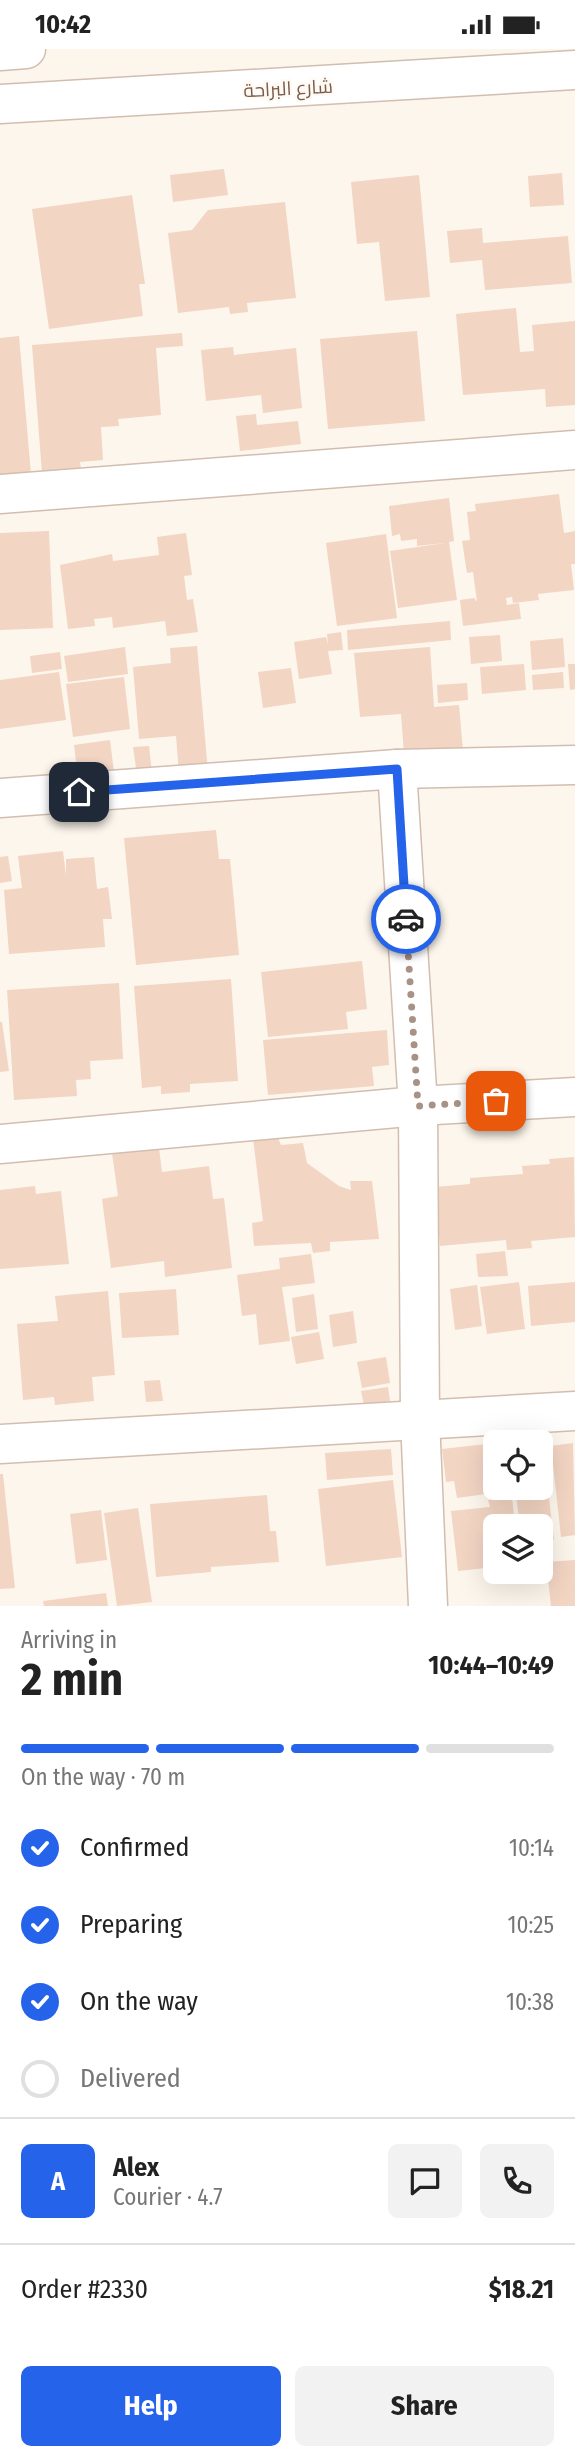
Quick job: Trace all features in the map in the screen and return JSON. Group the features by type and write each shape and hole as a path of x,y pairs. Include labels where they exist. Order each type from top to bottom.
{"street":[{"path":"0,51 26,49"},
{"name":"شارع البراحة","path":"0,104 574,78"},
{"path":"0,494 575,450"},
{"path":"0,798 397,769 575,765"},
{"path":"397,769 418,1106 420,1419 428,1606"},
{"path":"0,1144 418,1106 575,1097"},
{"path":"0,1444 575,1411"}],"building":[{"path":"224,169 228,195 173,202 170,175"},
{"path":"562,173 564,205 530,207 528,176"},
{"path":"419,175 430,297 385,301 379,242 357,244 351,182"},
{"path":"132,195 145,284 139,284 143,316 49,329 32,209"},
{"path":"285,202 296,298 247,303 248,312 230,314 229,307 178,313 168,233 192,230 208,210"},
{"path":"482,228 483,243 568,236 572,283 485,290 482,260 450,263 447,231"},
{"path":"516,308 520,352 534,351 532,325 575,321 575,405 546,407 545,389 463,395 456,314"},
{"path":"417,331 425,421 328,429 320,339"},
{"path":"182,333 183,346 156,348 161,415 118,419 119,426 101,427 103,460 80,462 81,470 42,473 32,345"},
{"path":"19,336 31,474 0,477 0,338"},
{"path":"233,347 234,355 296,348 302,408 263,413 261,395 206,401 201,350"},
{"path":"256,414 257,425 298,421 301,444 240,451 236,416"},
{"path":"559,494 564,533 575,531 575,564 571,564 574,590 538,594 539,600 513,603 512,597 506,598 507,605 519,603 521,619 463,626 460,600 474,598 477,602 473,572 467,573 462,541 470,540 467,512 476,511 475,504"},
{"path":"449,498 454,541 449,542 457,600 398,608 390,551 445,543 417,546 417,539 401,541 400,534 392,536 389,506"},
{"path":"49,531 53,628 0,630 0,533"},
{"path":"186,533 192,575 184,576 187,600 193,599 198,632 167,636 165,621 113,628 112,617 94,619 95,626 68,629 60,565 112,554 113,561 159,555 157,537"},
{"path":"386,534 397,618 337,626 326,543"},
{"path":"450,621 451,640 348,650 347,630"},
{"path":"341,632 343,650 328,651 332,674 299,679 294,642 326,637 328,645 327,634"},
{"path":"500,635 502,661 471,664 469,637"},
{"path":"563,638 565,667 532,670 530,641"},
{"path":"197,646 208,772 179,774 176,736 139,739 133,667 171,663 170,648"},
{"path":"125,647 128,674 68,682 64,656"},
{"path":"430,647 434,707 459,705 464,762 405,767 401,714 360,717 354,653"},
{"path":"60,652 62,669 32,673 30,656"},
{"path":"524,664 526,690 482,694 480,667"},
{"path":"568,664 575,664 575,689 570,690"},
{"path":"291,668 296,703 263,708 258,672"},
{"path":"59,672 66,720 0,729 0,680"},
{"path":"563,672 564,688 533,690 532,675"},
{"path":"124,677 130,729 73,737 66,684"},
{"path":"467,683 468,700 438,703 437,685"},
{"path":"110,740 114,772 78,777 74,745"},
{"path":"149,746 152,773 137,775 133,747"},
{"path":"216,830 219,859 230,859 239,955 136,965 124,838"},
{"path":"63,851 66,876 66,859 94,857 97,889 108,887 112,919 103,919 105,947 9,954 4,890 22,888 18,856"},
{"path":"8,856 12,881 0,883 0,857"},
{"path":"362,961 367,1009 346,1012 348,1029 268,1037 261,972"},
{"path":"231,979 238,1081 190,1084 190,1092 161,1094 161,1086 142,1088 134,986"},
{"path":"119,983 123,1059 90,1061 91,1079 76,1080 77,1096 14,1100 7,990"},
{"path":"0,1022 9,1071 0,1072"},
{"path":"387,1030 389,1065 372,1067 374,1086 268,1095 263,1040"},
{"path":"253,1138 278,1138 281,1145 303,1143 307,1163 339,1186 351,1190 350,1181 372,1181 379,1239 330,1242 330,1251 313,1253 311,1243 254,1246 252,1223 263,1221"},
{"path":"159,1148 162,1172 209,1166 213,1199 224,1198 232,1268 165,1277 164,1261 111,1268 102,1199 118,1196 112,1153"},
{"path":"574,1157 575,1237 531,1241 532,1248 507,1250 506,1240 440,1246 435,1187 470,1184 470,1178 523,1174 522,1166 550,1164 549,1159"},
{"path":"35,1186 36,1194 61,1191 69,1264 0,1269 0,1190"},
{"path":"505,1251 508,1276 478,1277 476,1254"},
{"path":"311,1254 315,1283 282,1287 290,1341 259,1345 256,1314 242,1316 237,1275 280,1269 279,1258"},
{"path":"519,1282 525,1329 487,1334 480,1287"},
{"path":"575,1282 575,1322 531,1326 528,1286"},
{"path":"477,1285 482,1326 455,1330 450,1289"},
{"path":"176,1289 179,1335 122,1338 119,1293"},
{"path":"108,1291 115,1375 92,1377 94,1401 55,1405 54,1397 23,1400 17,1324 58,1321 55,1296"},
{"path":"314,1294 318,1329 296,1332 292,1298"},
{"path":"353,1311 357,1343 333,1347 329,1315"},
{"path":"319,1332 324,1359 296,1364 291,1337"},
{"path":"386,1357 390,1383 362,1388 357,1362"},
{"path":"160,1380 163,1401 146,1402 144,1381"},
{"path":"388,1387 390,1401 364,1405 361,1391"},
{"path":"573,1443 575,1535 561,1537 553,1446"},
{"path":"483,1444 483,1494 457,1498 454,1481 446,1482 442,1449"},
{"path":"391,1449 393,1475 327,1480 325,1453"},
{"path":"0,1474 3,1474 15,1588 0,1589"},
{"path":"393,1480 402,1557 326,1566 318,1489"},
{"path":"267,1495 270,1531 276,1531 279,1562 211,1567 211,1572 156,1577 150,1504"},
{"path":"488,1500 512,1500 514,1514 483,1514 483,1568 458,1571 451,1511 490,1507"},
{"path":"517,1500 549,1500 551,1514 518,1514"},
{"path":"138,1508 152,1602 117,1606 104,1513"},
{"path":"101,1510 107,1560 76,1564 70,1514"},
{"path":"575,1560 575,1606 551,1606 548,1584 553,1584 553,1562"},
{"path":"106,1593 108,1606 44,1606 43,1601"}],"way so far":[{"path":"406,919 418,1106 496,1101"}],"route":[{"path":"79,792 397,769 406,919"}]}
